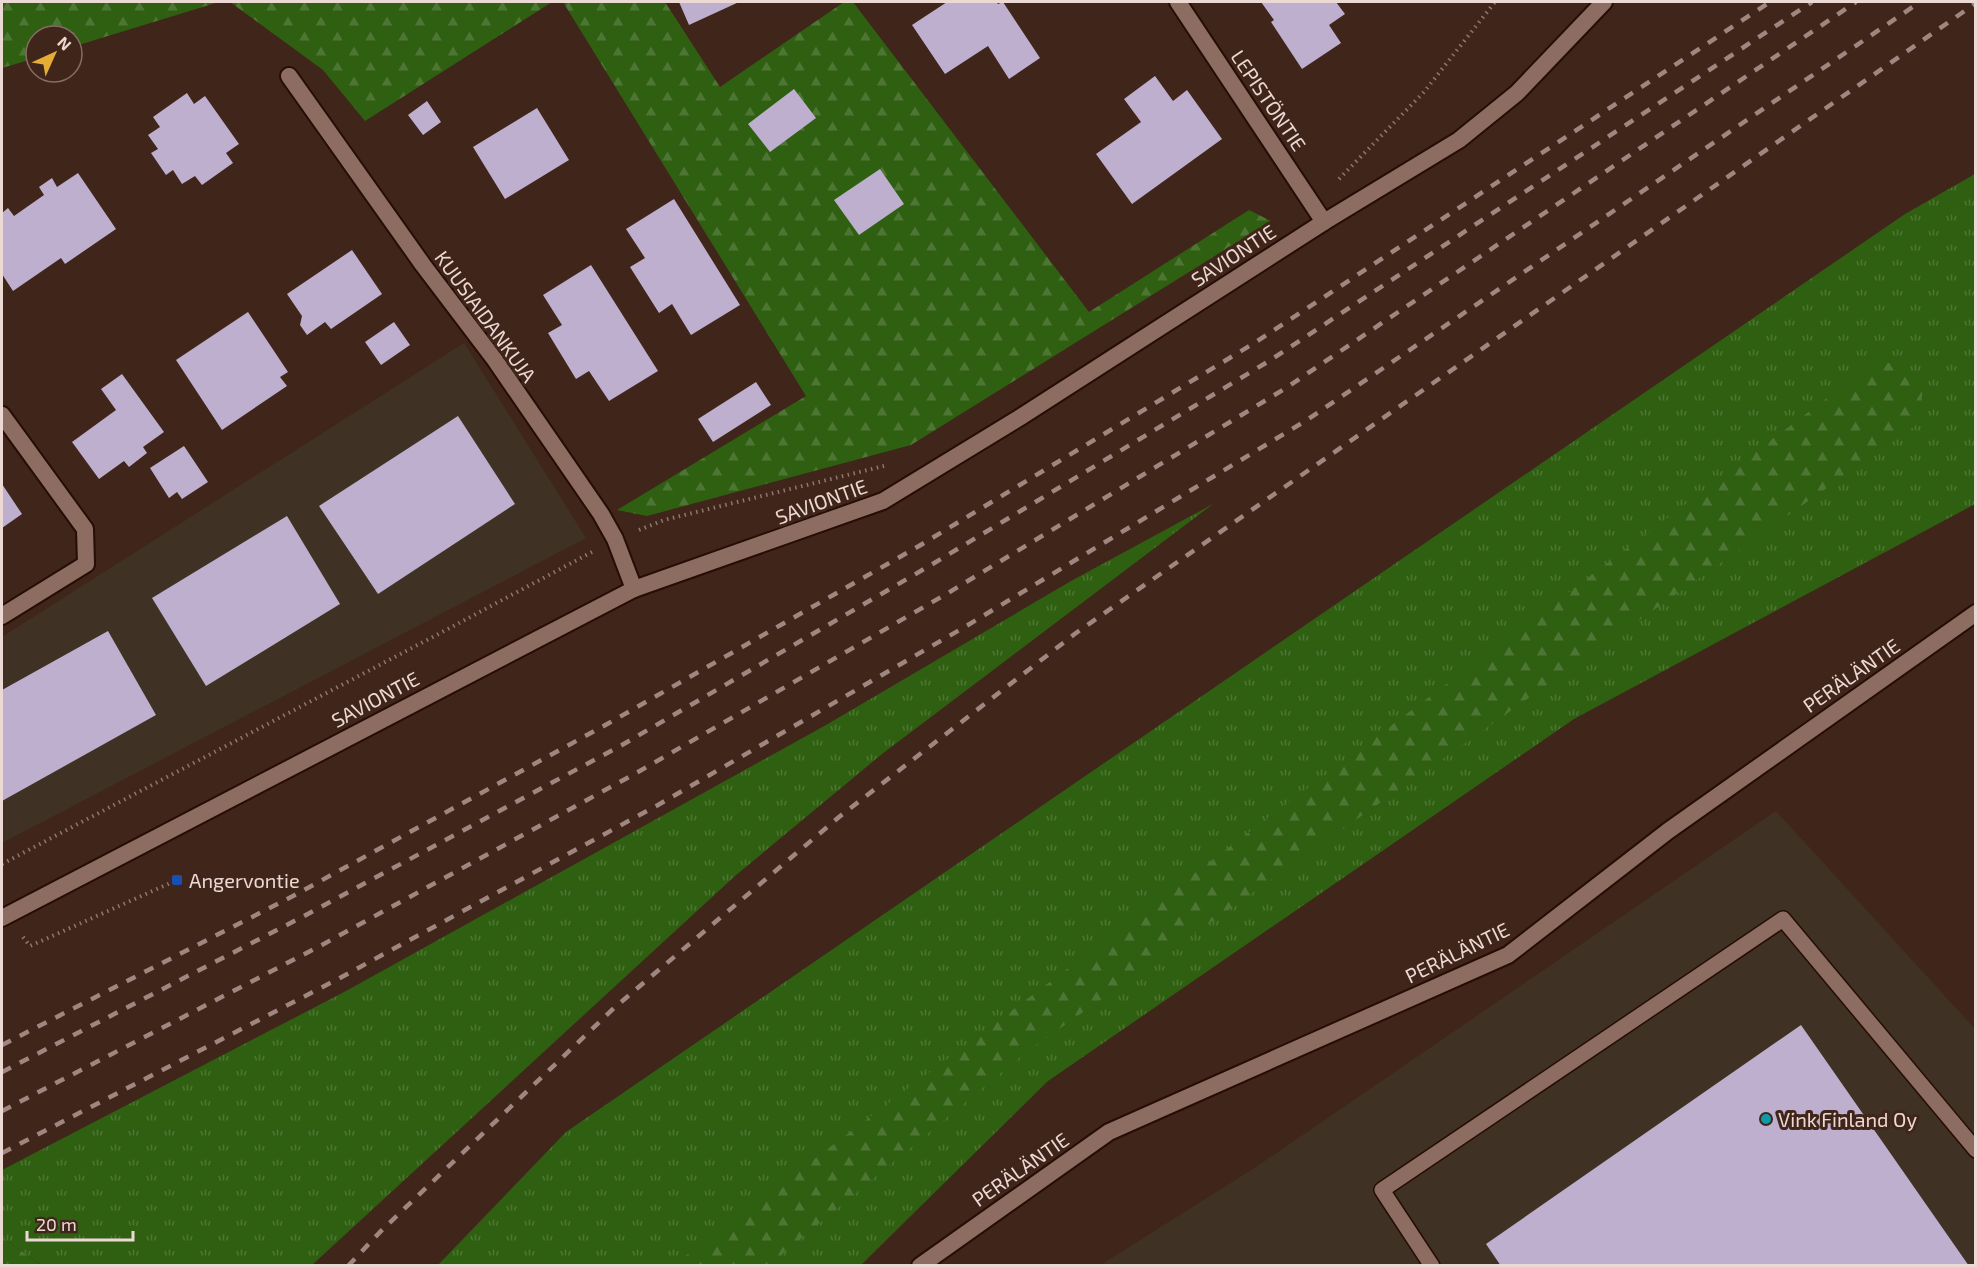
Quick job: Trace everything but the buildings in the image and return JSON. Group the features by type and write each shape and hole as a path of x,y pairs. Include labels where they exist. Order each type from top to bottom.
{"street":[{"name":"LEPISTÖNTIE","path":"1178,2 1324,222"},
{"name":"SAVIONTIE","path":"5,917 634,589 883,501 1018,418 1324,222 1459,140 1517,93 1602,2"},
{"name":"KUUSIAIDANKUJA","path":"290,76 423,265 495,360 601,514 615,539 634,589"},
{"path":"2,415 85,528 87,564 2,616"},
{"name":"PERÄLÄNTIE","path":"920,1266 1109,1132 1508,955 1668,831 1976,613"}],"lane":[{"path":"1432,1266 1382,1190 1783,919 1976,1150"}],"path":[{"path":"1340,178 1424,92 1495,2"},
{"name":"SAVIONTIE","path":"2,864 615,539 664,520 880,468"},
{"path":"5,917 30,946 177,880"}],"shaded area":[{"path":"464,343 586,538 2,843 2,637"},
{"path":"1776,811 1975,1029 1975,1265 1099,1266 1256,1167"}],"green space":[{"path":"2,2 219,2 84,43 84,24 24,24 24,62 2,68"},
{"path":"230,2 552,2 365,121 323,70"},
{"path":"563,2 665,2 720,87 844,2 853,2 1089,312 1249,210 1271,221 911,445 647,516 617,510 806,396"},
{"path":"1975,174 1975,504 1574,719 1048,1081 861,1265 437,1266 566,1132 1905,214"},
{"path":"1879,359 1924,377 1919,423 1025,1053 769,1265 673,1265"},
{"path":"1213,504 882,754 735,876 312,1265 41,1265 2,1237 2,1170 346,991 826,725 1071,581"},
{"path":"2,1237 41,1265 2,1265"}],"railway":[{"path":"2,1045 293,896 609,723 919,546 1256,342 1770,2"},
{"path":"2,1072 304,916 622,745 931,565 1269,361 1812,2"},
{"path":"2,1111 320,946 638,772 948,593 1286,388 1856,2"},
{"path":"2,1153 338,979 658,805 968,625 1307,420 1920,2"},
{"path":"348,1266 380,1232 614,1008 839,817 1076,633 1976,3"}],"place":[{"name":"Angervontie","path":"177,880"},
{"name":"Vink Finland Oy","path":"1766,1119"}]}
